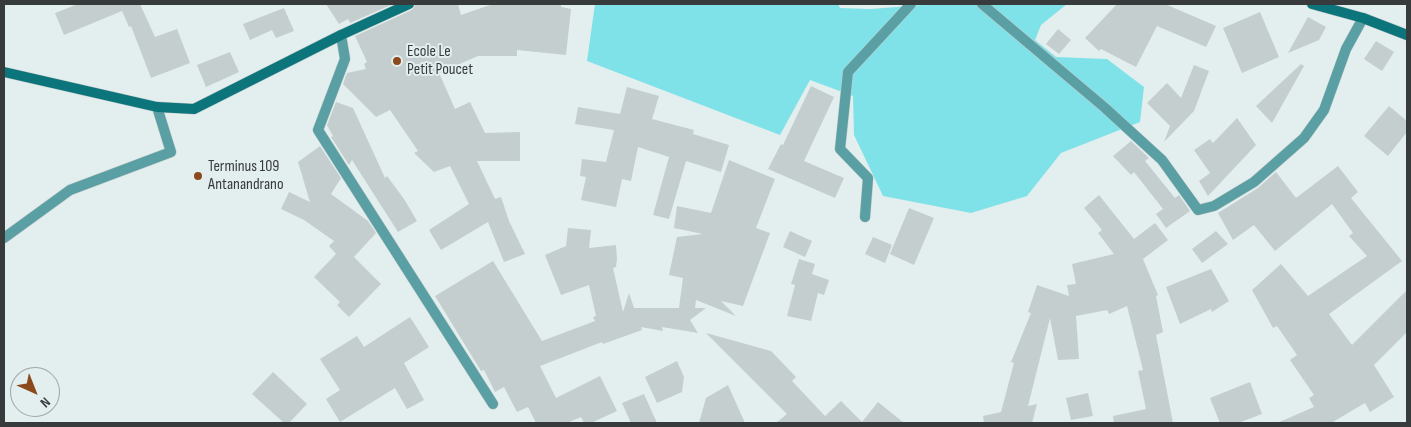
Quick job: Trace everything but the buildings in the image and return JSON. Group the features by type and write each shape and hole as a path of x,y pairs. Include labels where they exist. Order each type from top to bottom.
{"street":[{"path":"4,72 157,107 194,109 341,35 409,4"},
{"path":"866,217 868,178 840,149 848,72 911,4"},
{"path":"982,4 1104,107 1162,160 1198,210 1214,206 1254,182 1304,138 1324,110 1346,49 1363,18"},
{"path":"1312,4 1363,18 1407,35"},
{"path":"341,35 344,59 318,130 493,404"},
{"path":"4,238 70,190 171,152 157,107"}],"shaded area":[{"path":"595,4 838,4 840,8 870,9 936,4 1067,4 1041,25 1035,40 1056,57 1107,59 1144,87 1140,122 1061,153 1027,196 971,213 883,196 854,135 853,96 810,80 780,135 587,61"}],"place":[{"name":"Ecole Le Petit Poucet","path":"397,61"},
{"name":"Terminus 109 Antanandrano","path":"198,176"}]}
